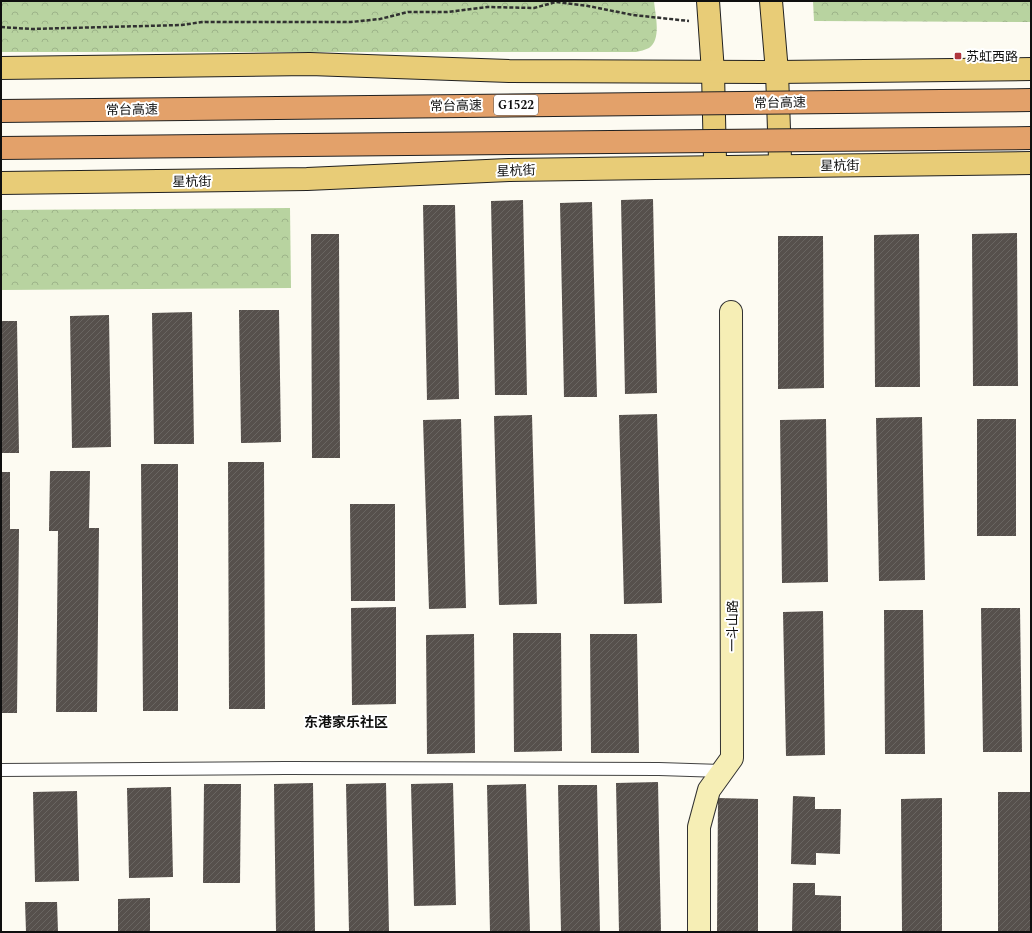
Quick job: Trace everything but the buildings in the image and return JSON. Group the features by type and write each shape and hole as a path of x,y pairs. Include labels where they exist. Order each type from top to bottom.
{"highway":[{"name":"常台高速","path":"1,111 1031,100"},
{"path":"1,148 1031,138"}],"main road":[{"path":"708,1 713,72 716,167"},
{"path":"771,1 780,166"},
{"path":"1,68 296,64 509,71 776,72 1031,69"},
{"name":"星杭街","path":"1,183 292,180 509,170 1031,163"}],"street":[{"name":"一斗山路","path":"699,932 699,827 709,790 732,758 731,312"}],"lane":[{"path":"1,770 293,768 651,769 722,772"}],"path":[{"path":"1,27 31,29 182,25 202,22 352,22 380,19 408,12 447,12 488,7 534,8 556,2 588,6 632,15 709,23"}],"green space":[{"path":"1,1 654,1 657,33 653,44 649,48 636,52 1,52"},
{"path":"813,1 1031,1 1031,22 814,21"},
{"path":"290,208 291,288 1,290 1,210"}],"place":[{"name":"苏虹西路","path":"958,56"}],"district":[{"name":"东港家乐社区","path":"346,722"}]}
